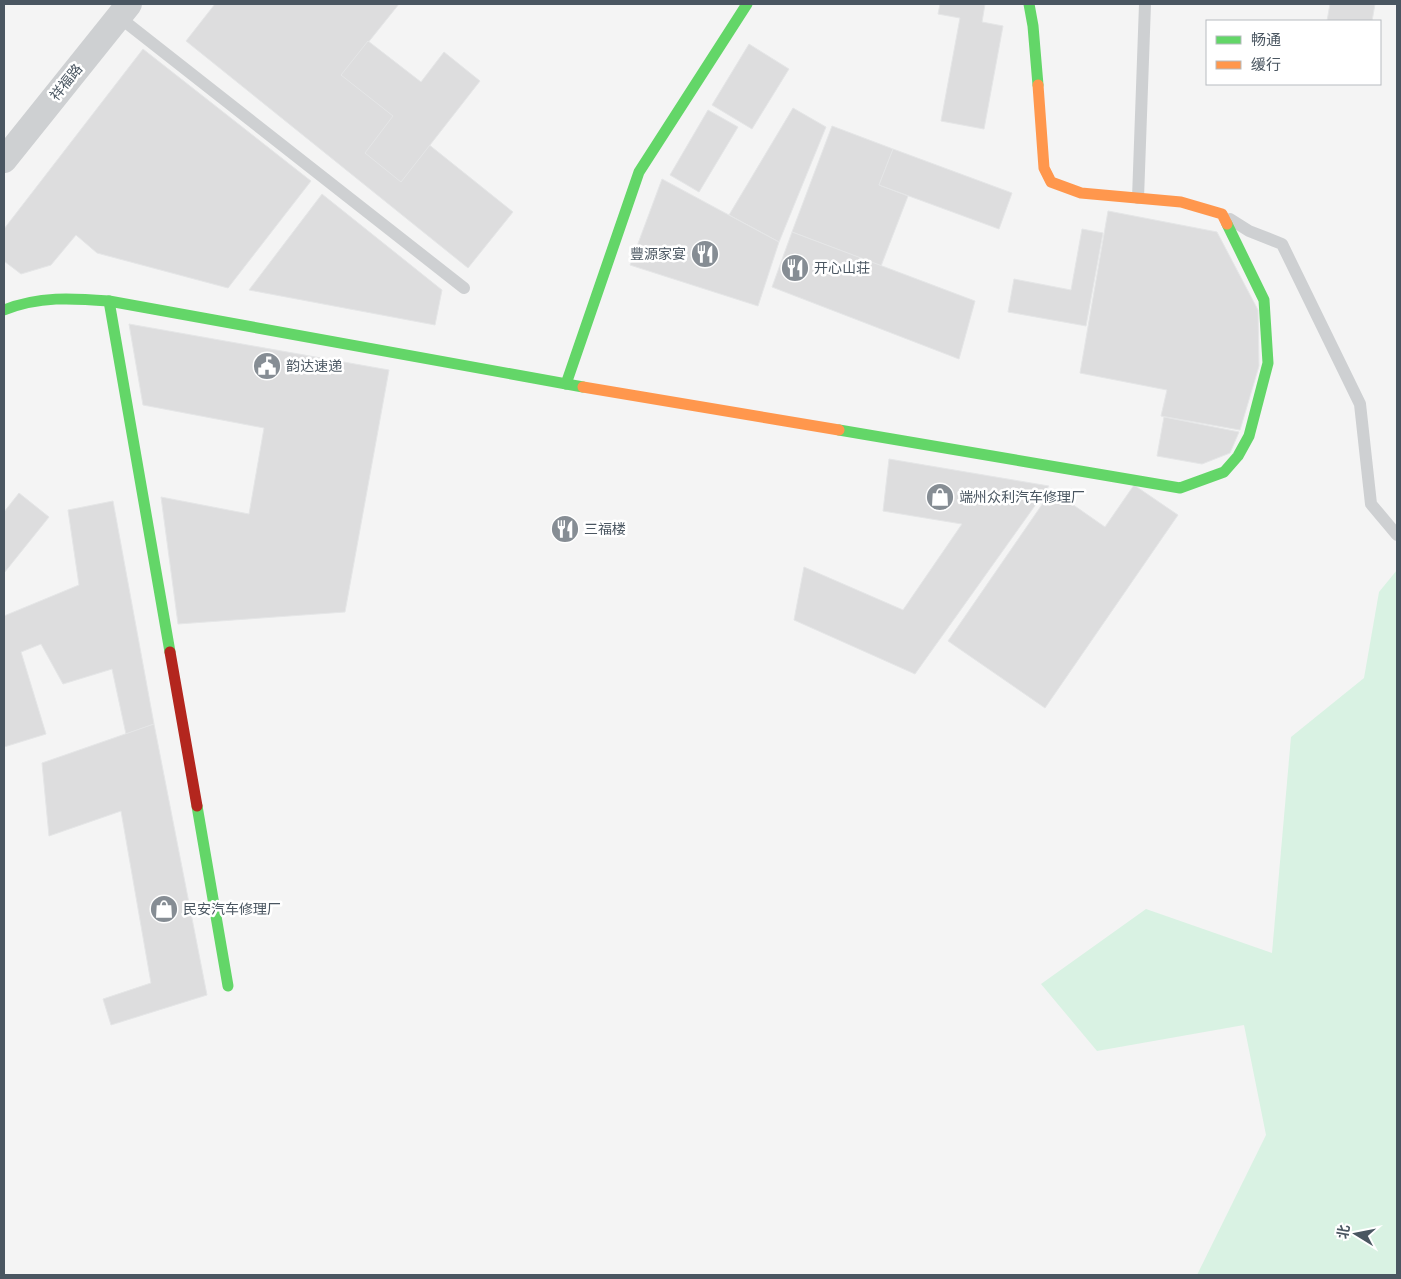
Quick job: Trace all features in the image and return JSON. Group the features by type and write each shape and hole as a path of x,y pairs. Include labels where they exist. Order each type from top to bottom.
{"street":[{"path":"566,384 639,172 747,4"},
{"path":"4,310 14,305 54,297 110,301 566,384 1180,488 1224,472 1238,456 1250,436 1268,363 1264,300 1222,214 1181,202 1081,193 1051,182 1044,168 1034,26 1029,4"},
{"name":"祥福路","path":"4,160 124,10"},
{"path":"110,301 228,986"}],"lane":[{"path":"1138,198 1144,4"},
{"path":"124,10 464,288"},
{"path":"1222,214 1250,231 1282,244 1360,404 1371,504 1397,535"}],"green space":[{"path":"1397,570 1397,1275 1197,1275 1266,1135 1244,1025 1097,1051 1041,984 1146,909 1272,953 1291,737 1364,678 1379,592"}],"building":[{"path":"215,4 399,4 342,75 513,212 468,268 186,41"},
{"path":"940,4 985,4 982,22 1003,26 984,129 941,121 960,18 938,14"},
{"path":"1330,4 1375,4 1372,20 1327,20"},
{"path":"368,41 421,82 444,52 480,81 401,182 365,153 393,116 341,75"},
{"path":"749,44 789,69 752,129 712,105"},
{"path":"143,49 311,181 228,288 97,253 76,235 51,265 21,274 4,261 4,229"},
{"path":"793,108 826,127 779,242 729,215"},
{"path":"708,110 738,127 699,192 670,175"},
{"path":"832,126 893,149 879,185 908,196 881,266 792,232"},
{"path":"893,149 1012,193 999,229 879,185"},
{"path":"662,179 779,242 758,306 630,265"},
{"path":"322,194 442,290 435,325 249,290"},
{"path":"1108,211 1217,232 1258,310 1259,366 1240,430 1161,416 1167,390 1080,373"},
{"path":"1082,229 1103,233 1086,326 1008,312 1014,279 1071,290"},
{"path":"792,232 975,301 959,359 772,287"},
{"path":"129,324 389,370 345,612 178,624 161,497 249,514 264,428 143,405"},
{"path":"1164,417 1239,432 1230,453 1202,464 1157,456"},
{"path":"889,459 1049,486 915,674 794,620 804,567 903,610 962,524 883,511"},
{"path":"1134,485 1178,515 1045,708 948,641 1052,490 1105,527"},
{"path":"19,493 49,517 4,573 4,512"},
{"path":"113,501 154,724 126,734 112,669 63,684 41,644 21,652 46,734 4,747 4,616 79,585 68,510"},
{"name":"民安汽车修理厂","path":"154,724 207,995 111,1025 103,999 151,983 121,811 49,836 42,763"}],"traffic: fast":[{"path":"566,384 639,172 747,4"},
{"path":"1029,4 1033,26 1038,85"},
{"path":"839,430 1180,488 1224,472 1238,456 1249,436 1268,363 1264,300 1227,224"},
{"path":"4,310 17,305 43,300 109,301 583,387"},
{"path":"109,301 170,652"},
{"path":"197,806 228,986"}],"traffic: slow":[{"path":"1038,85 1044,168 1051,182 1081,193 1181,202 1222,214 1227,224"},
{"path":"583,387 839,430"}],"traffic: jam":[{"path":"170,652 197,806"}],"place":[{"name":"豐源家宴","path":"705,254"},
{"name":"开心山荘","path":"795,268"},
{"name":"韵达速递","path":"267,366"},
{"name":"端州众利汽车修理厂","path":"940,497"},
{"name":"三福楼","path":"565,529"},
{"name":"民安汽车修理厂","path":"164,909"}]}
